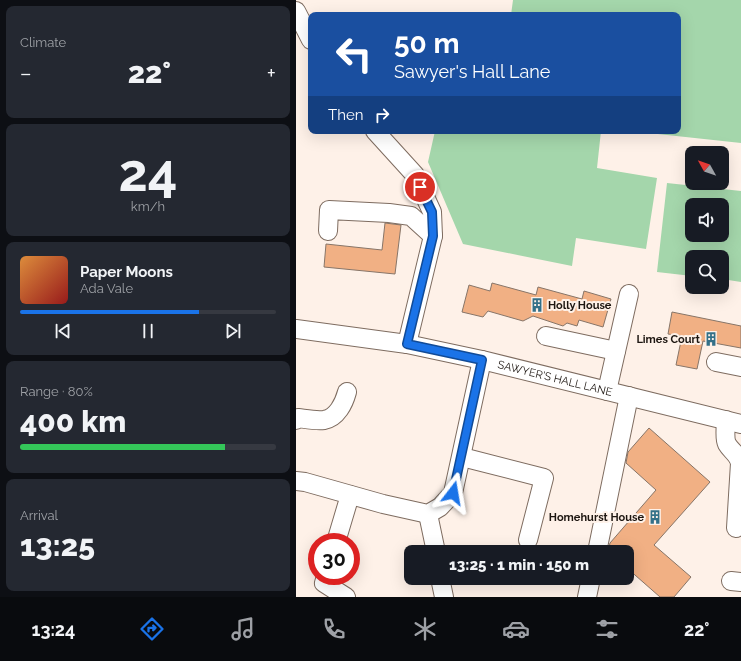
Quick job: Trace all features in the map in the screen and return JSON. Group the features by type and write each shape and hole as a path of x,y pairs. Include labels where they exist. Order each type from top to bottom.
{"street":[{"path":"296,11 308,34"},
{"path":"378,134 414,175 432,212 433,236 407,344"},
{"path":"328,231 329,210 389,212 412,216 433,236"},
{"path":"607,391 629,294"},
{"name":"SAWYER'S HALL LANE","path":"296,329 407,344 482,360 734,422"},
{"path":"546,336 616,351"},
{"path":"296,481 305,482 350,495 428,514 440,507 453,493 482,360"},
{"path":"716,362 741,367"},
{"path":"296,420 298,418 325,420 336,414 344,403 347,392"},
{"path":"598,545 630,396"},
{"path":"734,422 726,440 727,444 736,454 740,463 736,528"},
{"path":"462,457 544,478 528,540"},
{"path":"339,533 350,495"},
{"path":"428,514 435,545"},
{"path":"327,585 346,597"},
{"path":"441,585 444,597"},
{"path":"587,597 590,585"}],"green space":[{"path":"513,0 741,0 741,143 658,134 681,134 681,12 511,12"},
{"path":"434,134 601,134 597,168 657,178 646,249 576,238 572,266 463,244 428,162"},
{"path":"667,183 685,185 685,190 741,191 741,282 729,280 729,250 685,250 685,275 657,272"}],"building":[{"path":"385,223 401,225 395,274 324,267 326,244 382,250"},
{"name":"Holly House","path":"492,283 536,295 538,287 582,299 584,291 611,299 603,327 579,320 577,326 567,323 563,326 533,316 523,321 488,311 483,317 462,312 469,285 490,291"},
{"name":"Limes Court","path":"672,312 741,326 741,348 703,341 697,369 676,365 682,336 668,334"},
{"name":"Homehurst House","path":"649,428 710,482 654,545 691,577 674,597 660,597 634,574 634,545 610,545 656,490 626,463 628,452"}],"place":[{"name":"Holly House","path":"537,305"},
{"name":"Limes Court","path":"711,339"},
{"name":"Homehurst House","path":"655,517"}],"route":[{"path":"420,187 432,212 433,236 407,344 482,360 453,493"}]}
